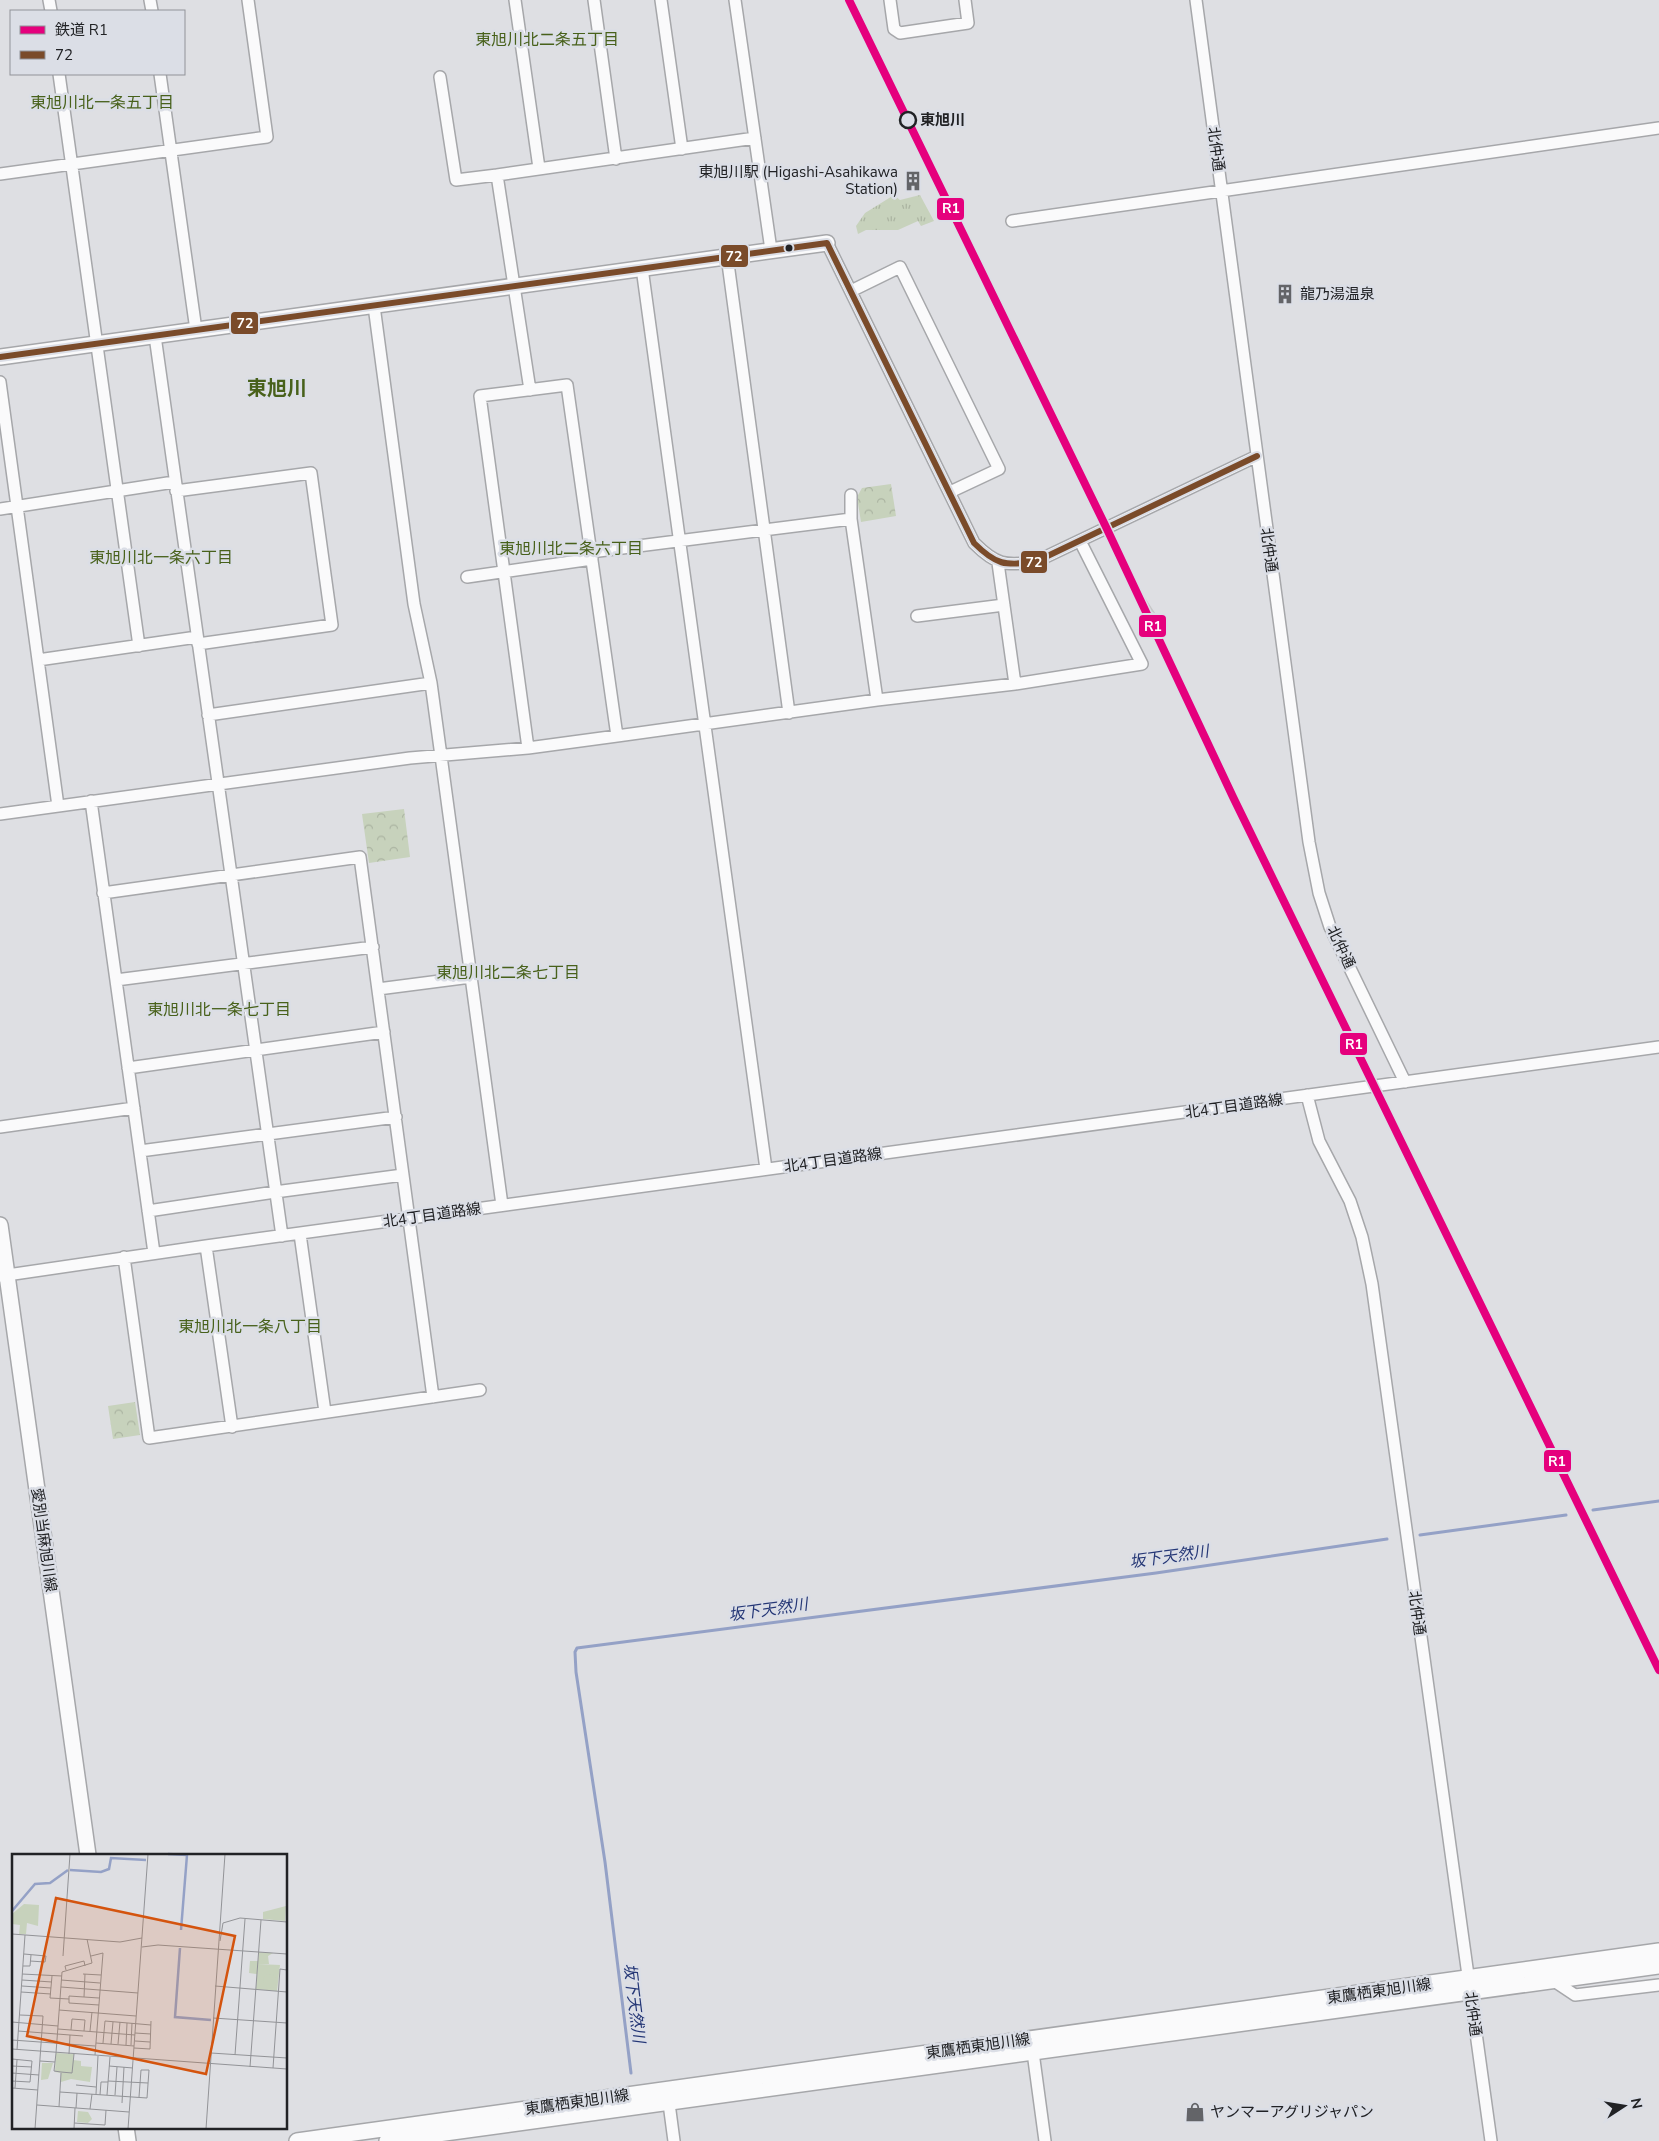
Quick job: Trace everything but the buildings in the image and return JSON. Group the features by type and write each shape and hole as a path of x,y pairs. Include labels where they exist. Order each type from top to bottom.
{"main road":[{"path":"0,358 827,243"},
{"name":"愛別当麻旭川線","path":"0,1225 3,1276 88,1854"},
{"name":"東鷹栖東旭川線","path":"1469,1985 1547,1966 1659,1952"},
{"name":"東鷹栖東旭川線","path":"297,2141 668,2096 1469,1985 1554,1981 1659,1966"},
{"name":"東鷹栖東旭川線","path":"387,2141 668,2096"},
{"path":"126,2128 128,2141"}],"street":[{"path":"0,174 267,137 248,0"},
{"path":"515,0 538,168"},
{"path":"594,0 616,159"},
{"path":"661,0 682,149"},
{"path":"735,0 771,250"},
{"path":"890,0 894,29 900,33 968,23 965,0"},
{"name":"北仲通","path":"1196,0 1309,842 1319,893 1330,927 1405,1082"},
{"path":"59,75 139,646"},
{"path":"160,75 196,330"},
{"path":"440,77 456,180 755,138"},
{"path":"1012,221 1659,128"},
{"path":"497,175 516,286 530,390"},
{"path":"827,243 974,543 987,556 998,563 1014,565 1035,562 1256,456"},
{"path":"727,256 789,713"},
{"path":"851,291 900,267 998,469 950,492"},
{"path":"642,268 677,542 705,724 766,1169"},
{"path":"374,306 414,604 431,683 502,1206"},
{"path":"155,336 282,1236"},
{"path":"0,382 58,806"},
{"path":"528,748 480,396 567,385 617,736"},
{"path":"0,509 118,491 311,473 332,625 139,646 38,660"},
{"path":"851,494 851,519 877,700"},
{"path":"467,577 677,542 851,519"},
{"path":"0,814 410,758 528,748 877,700 1016,684 1142,664 1080,541"},
{"path":"998,563 1016,684"},
{"path":"917,616 1004,605"},
{"path":"208,715 431,683"},
{"path":"90,802 154,1253"},
{"path":"104,893 360,857 433,1397"},
{"path":"116,980 373,947"},
{"path":"378,988 471,977"},
{"path":"128,1068 384,1032"},
{"name":"北4丁目道路線","path":"3,1276 154,1253 1659,1047"},
{"name":"北仲通","path":"1308,1095 1318,1140 1350,1201 1362,1237 1372,1284 1490,2141"},
{"path":"0,1127 134,1108"},
{"path":"140,1151 266,1133 396,1118"},
{"path":"148,1211 403,1175"},
{"path":"300,1234 326,1412"},
{"path":"206,1246 232,1426"},
{"path":"124,1258 148,1438 480,1390"},
{"path":"1554,1981 1575,1995 1659,1985"},
{"path":"1032,2045 1045,2141"},
{"path":"668,2096 674,2141"}],"green space":[{"path":"894,195 900,200 920,195 934,221 921,226 918,221 898,230 866,230 858,234 856,226 865,213"},
{"path":"891,484 896,516 861,522 857,497 862,488"},
{"path":"404,809 410,857 369,863 362,814"},
{"path":"135,1402 140,1435 113,1439 108,1406"}],"waterway":[{"name":"坂下天然川","path":"1593,1510 1659,1501"},
{"name":"坂下天然川","path":"1420,1535 1566,1515"},
{"name":"坂下天然川","path":"631,2073 605,1862 576,1672 575,1652 577,1648 1156,1573 1387,1539"}],"railway":[{"path":"1132,582 1156,619"}],"rail line":[{"name":"R1","path":"849,0 1106,527 1233,797 1659,1670"}],"transit line":[{"name":"72","path":"0,357 827,243 974,543 995,560 1008,564 1035,562 1257,456"}],"place":[{"name":"東旭川","path":"908,120"},
{"name":"東旭川駅 (Higashi-Asahikawa Station)","path":"913,181"},
{"name":"龍乃湯温泉","path":"1285,294"},
{"name":"ヤンマーアグリジャパン","path":"1195,2112"}],"district":[{"name":"東旭川北二条五丁目","path":"547,39"},
{"name":"東旭川北一条五丁目","path":"102,102"},
{"name":"東旭川","path":"277,388"},
{"name":"東旭川北二条六丁目","path":"571,548"},
{"name":"東旭川北一条六丁目","path":"161,557"},
{"name":"東旭川北二条七丁目","path":"508,972"},
{"name":"東旭川北一条七丁目","path":"219,1009"},
{"name":"東旭川北一条八丁目","path":"250,1326"}]}
